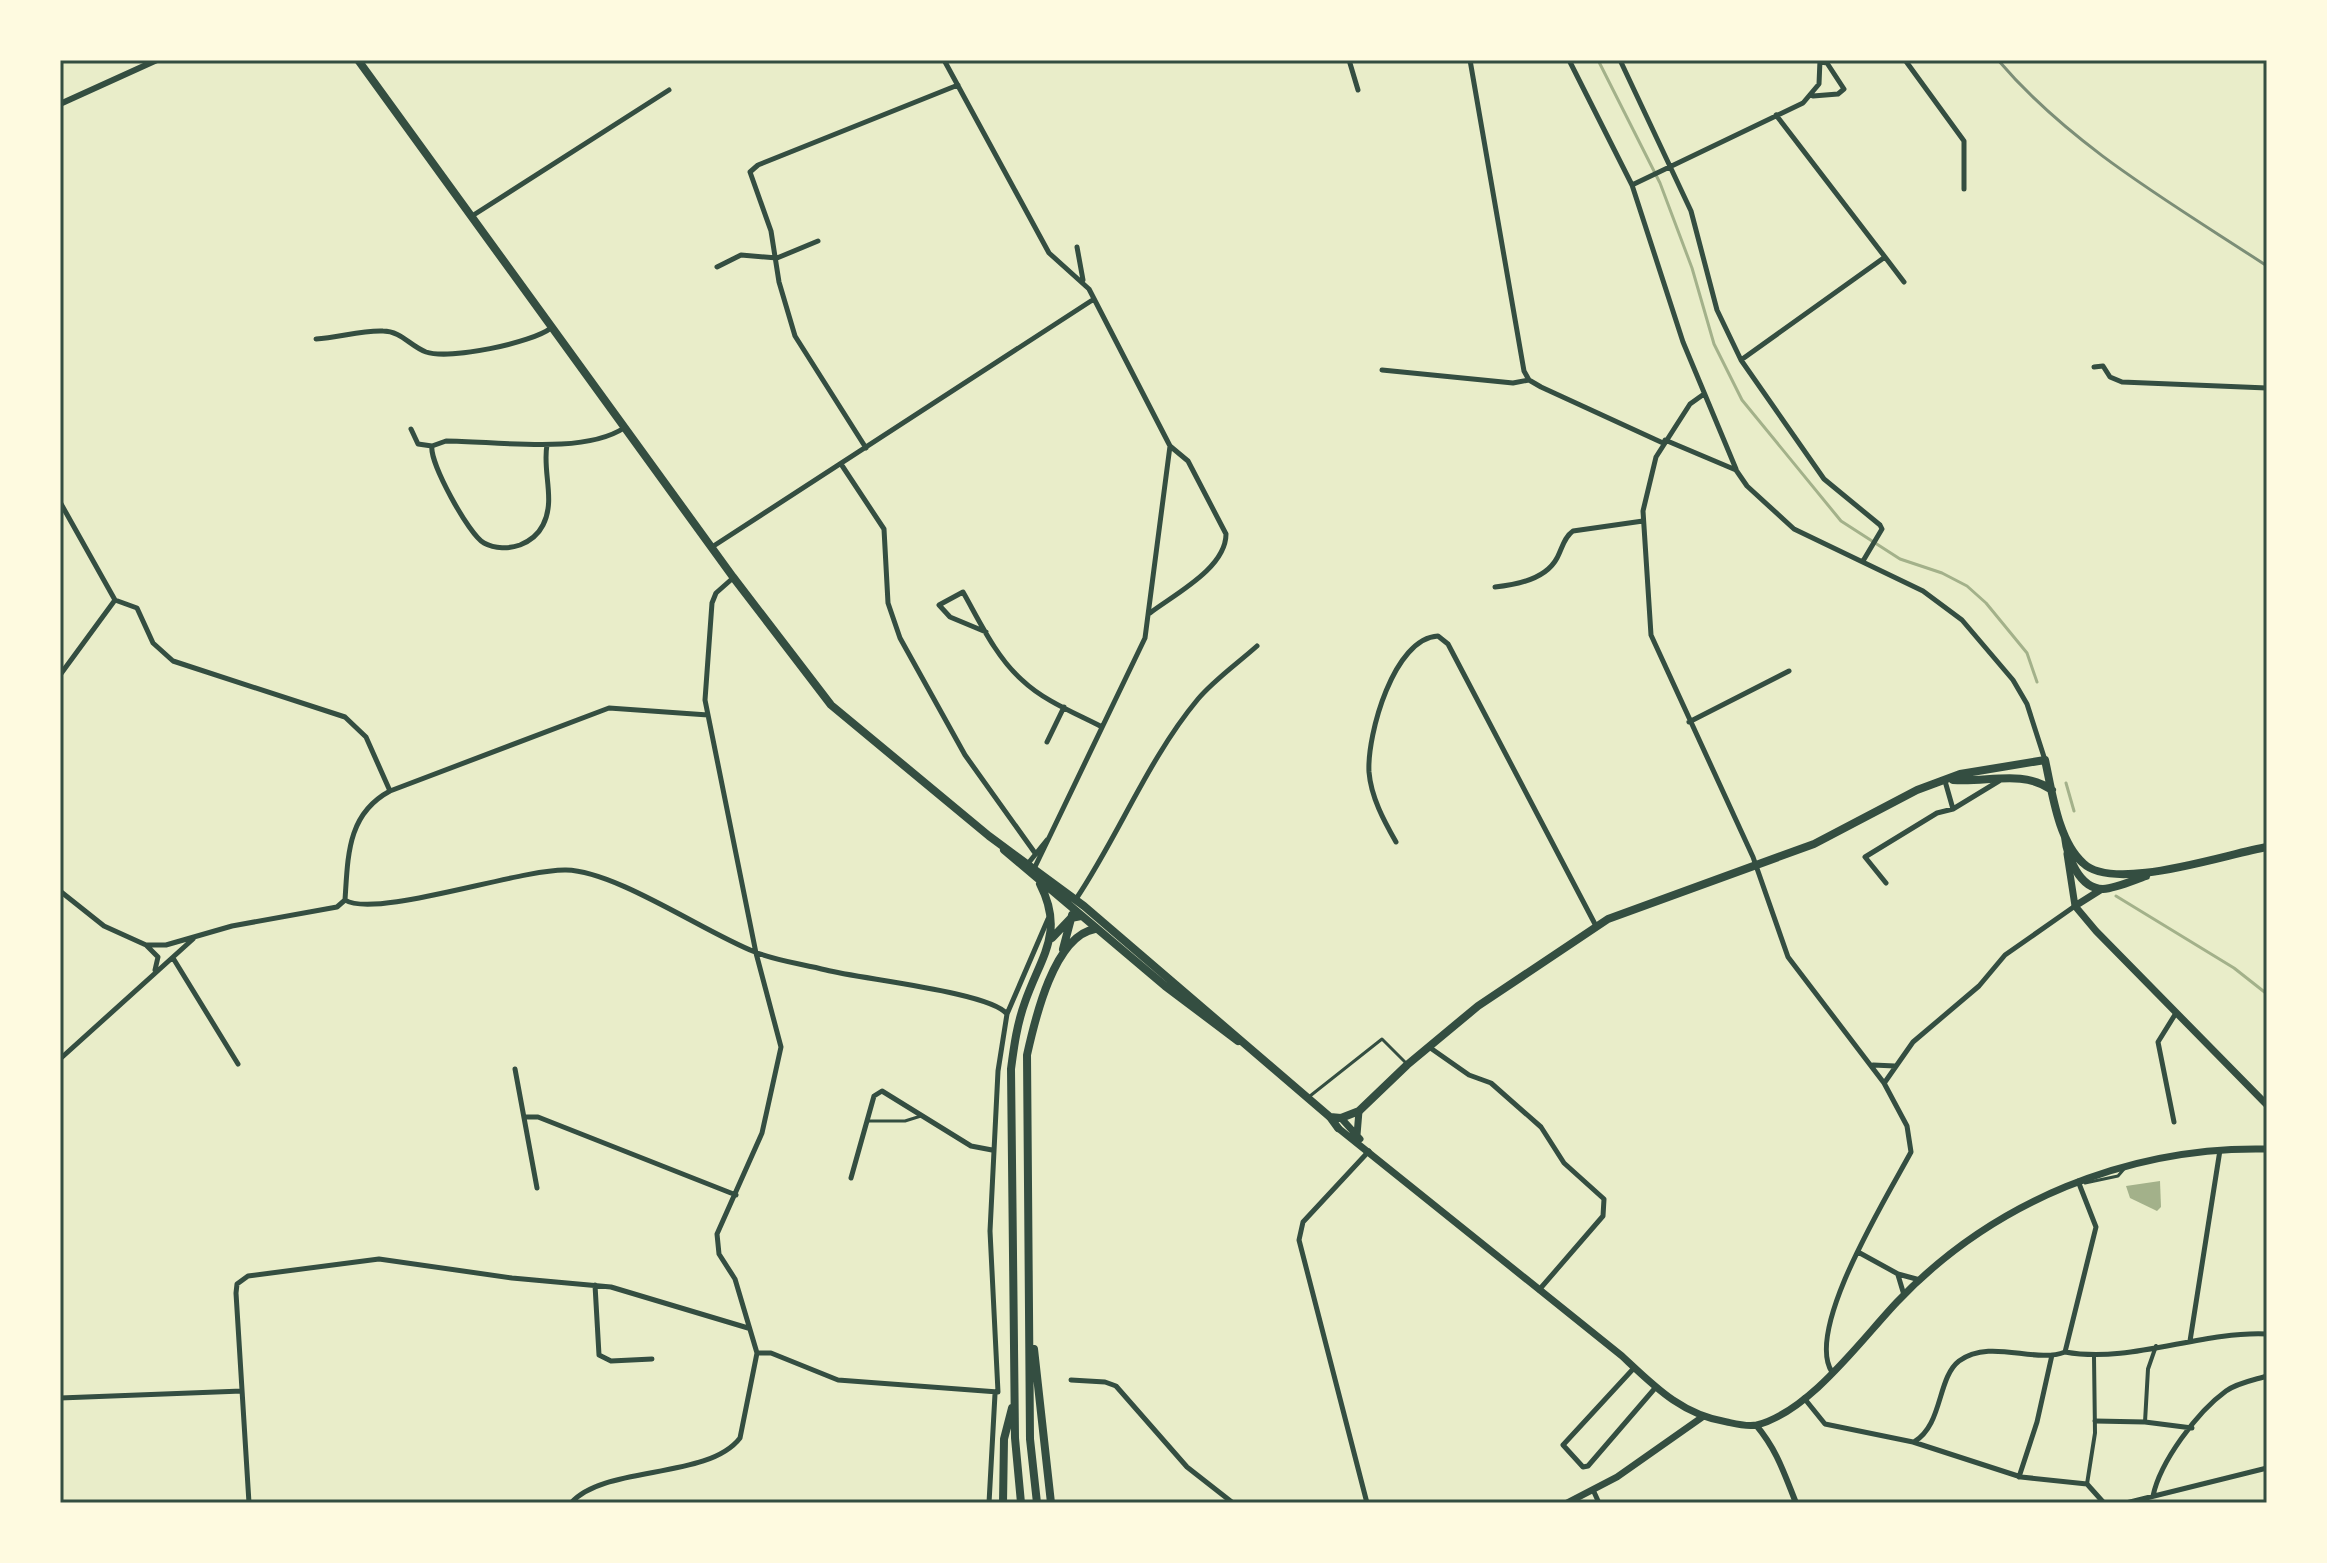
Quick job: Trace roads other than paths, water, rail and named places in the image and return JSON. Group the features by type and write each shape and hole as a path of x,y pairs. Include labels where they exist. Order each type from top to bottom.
{"main road":[{"path":"358,60 733,577 831,705 1029,869 1076,899 1330,1117 1338,1128 1369,1150 1656,1387 1701,1418 1756,1425 1803,1397 1832,1372 1920,1280 1988,1228 2077,1180 2130,1163 2220,1150 2267,1149"},
{"path":"1330,1117 1341,1118 1359,1111 1407,1065 1478,1006 1608,919 1814,844 1890,802 1960,774 2045,760 2064,828 2083,864 2108,876 2158,870 2267,847"},
{"path":"1947,780 2023,777 2041,782 2052,791"},
{"path":"2064,828 2075,906 2267,1105"},
{"path":"2067,853 2080,876 2102,889"},
{"path":"1029,869 1040,884 1052,911 1051,939"},
{"path":"2075,906 2102,889 2158,870"},
{"path":"1040,884 1222,1032 1245,1045"},
{"path":"1037,1503 1032,1472 1027,1055 1036,1015 1061,955 1076,899"},
{"path":"1021,1503 1016,1473 1011,1069 1019,1018 1051,939 1073,912"},
{"path":"1073,912 1090,918 1143,958"},
{"path":"1061,955 1075,935 1095,929"},
{"path":"1357,1135 1359,1111"},
{"path":"1341,1118 1369,1150"},
{"path":"1030,1326 1041,1392 1046,1485 1051,1503"},
{"path":"1003,1503 1004,1439 1015,1396"},
{"path":"1567,1503 1594,1492 1701,1418"}],"street":[{"path":"60,104 144,63 157,60"},
{"path":"944,60 1049,253 1083,281 1170,446 1188,461 1226,534 1226,544 1218,559 1149,614"},
{"path":"1349,60 1358,90"},
{"path":"1470,60 1524,371 1529,380"},
{"path":"1569,60 1632,185 1704,394 1736,470 1780,520 1923,591 1978,635 2027,704 2045,760"},
{"path":"1620,60 1691,211 1717,310 1741,360 1824,479 1880,525 1880,534 1863,561"},
{"path":"1905,60 1964,141 1964,189"},
{"path":"1632,185 1812,96 1838,94 1844,89 1827,63 1821,61 1819,84 1812,96"},
{"path":"866,448 795,336 779,282 771,231 750,176 753,168 958,85"},
{"path":"471,216 669,90"},
{"path":"1776,115 1904,282"},
{"path":"717,267 741,255 777,258 818,241"},
{"path":"1077,247 1083,281"},
{"path":"1741,360 1885,257"},
{"path":"712,547 1094,299"},
{"path":"316,339 396,332 427,353 440,354 513,345 531,340 552,327"},
{"path":"2094,367 2103,366 2110,377 2122,382 2267,388"},
{"path":"1382,370 1513,383 1529,380 1664,442 1736,470"},
{"path":"1704,394 1690,404 1656,457 1643,521 1651,635 1754,866 1788,957 1884,1083 1907,1126 1911,1152 1835,1299 1824,1355 1832,1372"},
{"path":"411,429 418,444 432,446 446,441 547,445 607,437 625,428"},
{"path":"432,446 436,465 472,533 483,542 511,548 535,537 543,526 549,501 545,457 547,445"},
{"path":"1029,869 1053,833 1145,638 1170,446"},
{"path":"841,464 884,529 888,603 900,638 965,755 1035,853"},
{"path":"60,502 115,600 137,608 153,643 173,661 345,717 358,725 390,791"},
{"path":"1495,587 1515,585 1544,572 1554,563 1573,531 1643,521"},
{"path":"571,1503 591,1488 712,1458 734,1445 740,1438 757,1353 735,1279 716,1244 720,1225 762,1133 781,1047 756,953 705,700 712,603 716,593 733,577"},
{"path":"986,632 950,617 939,605 963,592 986,632 1021,680 1102,727"},
{"path":"60,675 115,600"},
{"path":"1396,842 1382,818 1369,773 1376,718 1385,692 1415,644 1425,637 1438,636 1448,644 1596,926"},
{"path":"1076,899 1101,862 1161,754 1198,698 1257,646"},
{"path":"1689,722 1789,671"},
{"path":"1047,742 1064,707"},
{"path":"146,945 166,945 232,926 337,907 345,900 349,850 355,825 363,811 390,791 609,708 708,715"},
{"path":"1886,883 1865,857 1937,813 1953,809 2002,779"},
{"path":"1947,780 1953,809"},
{"path":"1029,869 1035,853 1053,833"},
{"path":"345,900 358,906 422,897 490,880 568,870 621,885 756,953 835,972 968,997 995,1004 1007,1014"},
{"path":"60,891 104,926 146,945 158,957 159,965 60,1059"},
{"path":"1884,1083 1913,1042 1979,986 2005,955 2075,906"},
{"path":"993,1394 1000,1387 990,1231 998,1071 1007,1014 1052,911"},
{"path":"152,973 195,937"},
{"path":"173,958 238,1064"},
{"path":"2174,1122 2158,1042 2176,1013"},
{"path":"1429,1047 1501,1092 1541,1127 1564,1163 1604,1199 1603,1216 1539,1290"},
{"path":"1872,1065 1896,1066"},
{"path":"515,1069 537,1188"},
{"path":"851,1178 874,1096 882,1091 971,1146 992,1150"},
{"path":"524,1117 538,1117 736,1195"},
{"path":"1367,1503 1299,1230 1369,1150"},
{"path":"2190,1341 2220,1150"},
{"path":"2065,1352 2096,1227 2077,1180"},
{"path":"1858,1252 1898,1274 1920,1280"},
{"path":"249,1503 236,1293 240,1280 379,1259 512,1278 595,1285 749,1328"},
{"path":"1898,1274 1904,1295"},
{"path":"595,1285 599,1355 611,1361 652,1359"},
{"path":"1913,1442 1928,1430 1953,1367 1979,1353 2038,1352 2052,1355 2065,1352 2094,1357 2242,1333 2267,1334"},
{"path":"2145,1422 2148,1369 2156,1346"},
{"path":"757,1353 771,1353 838,1380 993,1394"},
{"path":"2019,1477 2037,1422 2052,1355"},
{"path":"2087,1484 2095,1421 2094,1357"},
{"path":"1634,1368 1563,1445 1583,1467 1588,1466 1656,1387"},
{"path":"2149,1498 2164,1463 2227,1390 2267,1376"},
{"path":"1071,1380 1105,1382 1116,1386 1187,1467 1233,1503"},
{"path":"60,1398 242,1391"},
{"path":"989,1503 997,1403 993,1394"},
{"path":"1803,1397 1825,1424 1913,1442 2019,1477 2087,1484 2104,1503"},
{"path":"2095,1421 2145,1422 2192,1428"},
{"path":"1756,1425 1774,1446 1786,1469 1796,1503"},
{"path":"2126,1503 2266,1470"},
{"path":"1594,1492 1599,1503"}],"lane":[{"path":"1308,1098 1382,1039 1407,1065"},
{"path":"867,1121 905,1121 921,1116"}],"waterway":[{"path":"1598,60 1660,183 1692,268 1714,344 1742,400 1841,521 1900,559 1942,573 1967,586 1986,603 2027,653 2037,682"},
{"path":"2066,783 2074,811"},
{"path":"2116,896 2234,968 2267,994"}],"railway":[{"path":"1998,60 2027,91 2091,147 2160,197 2267,266"}]}
